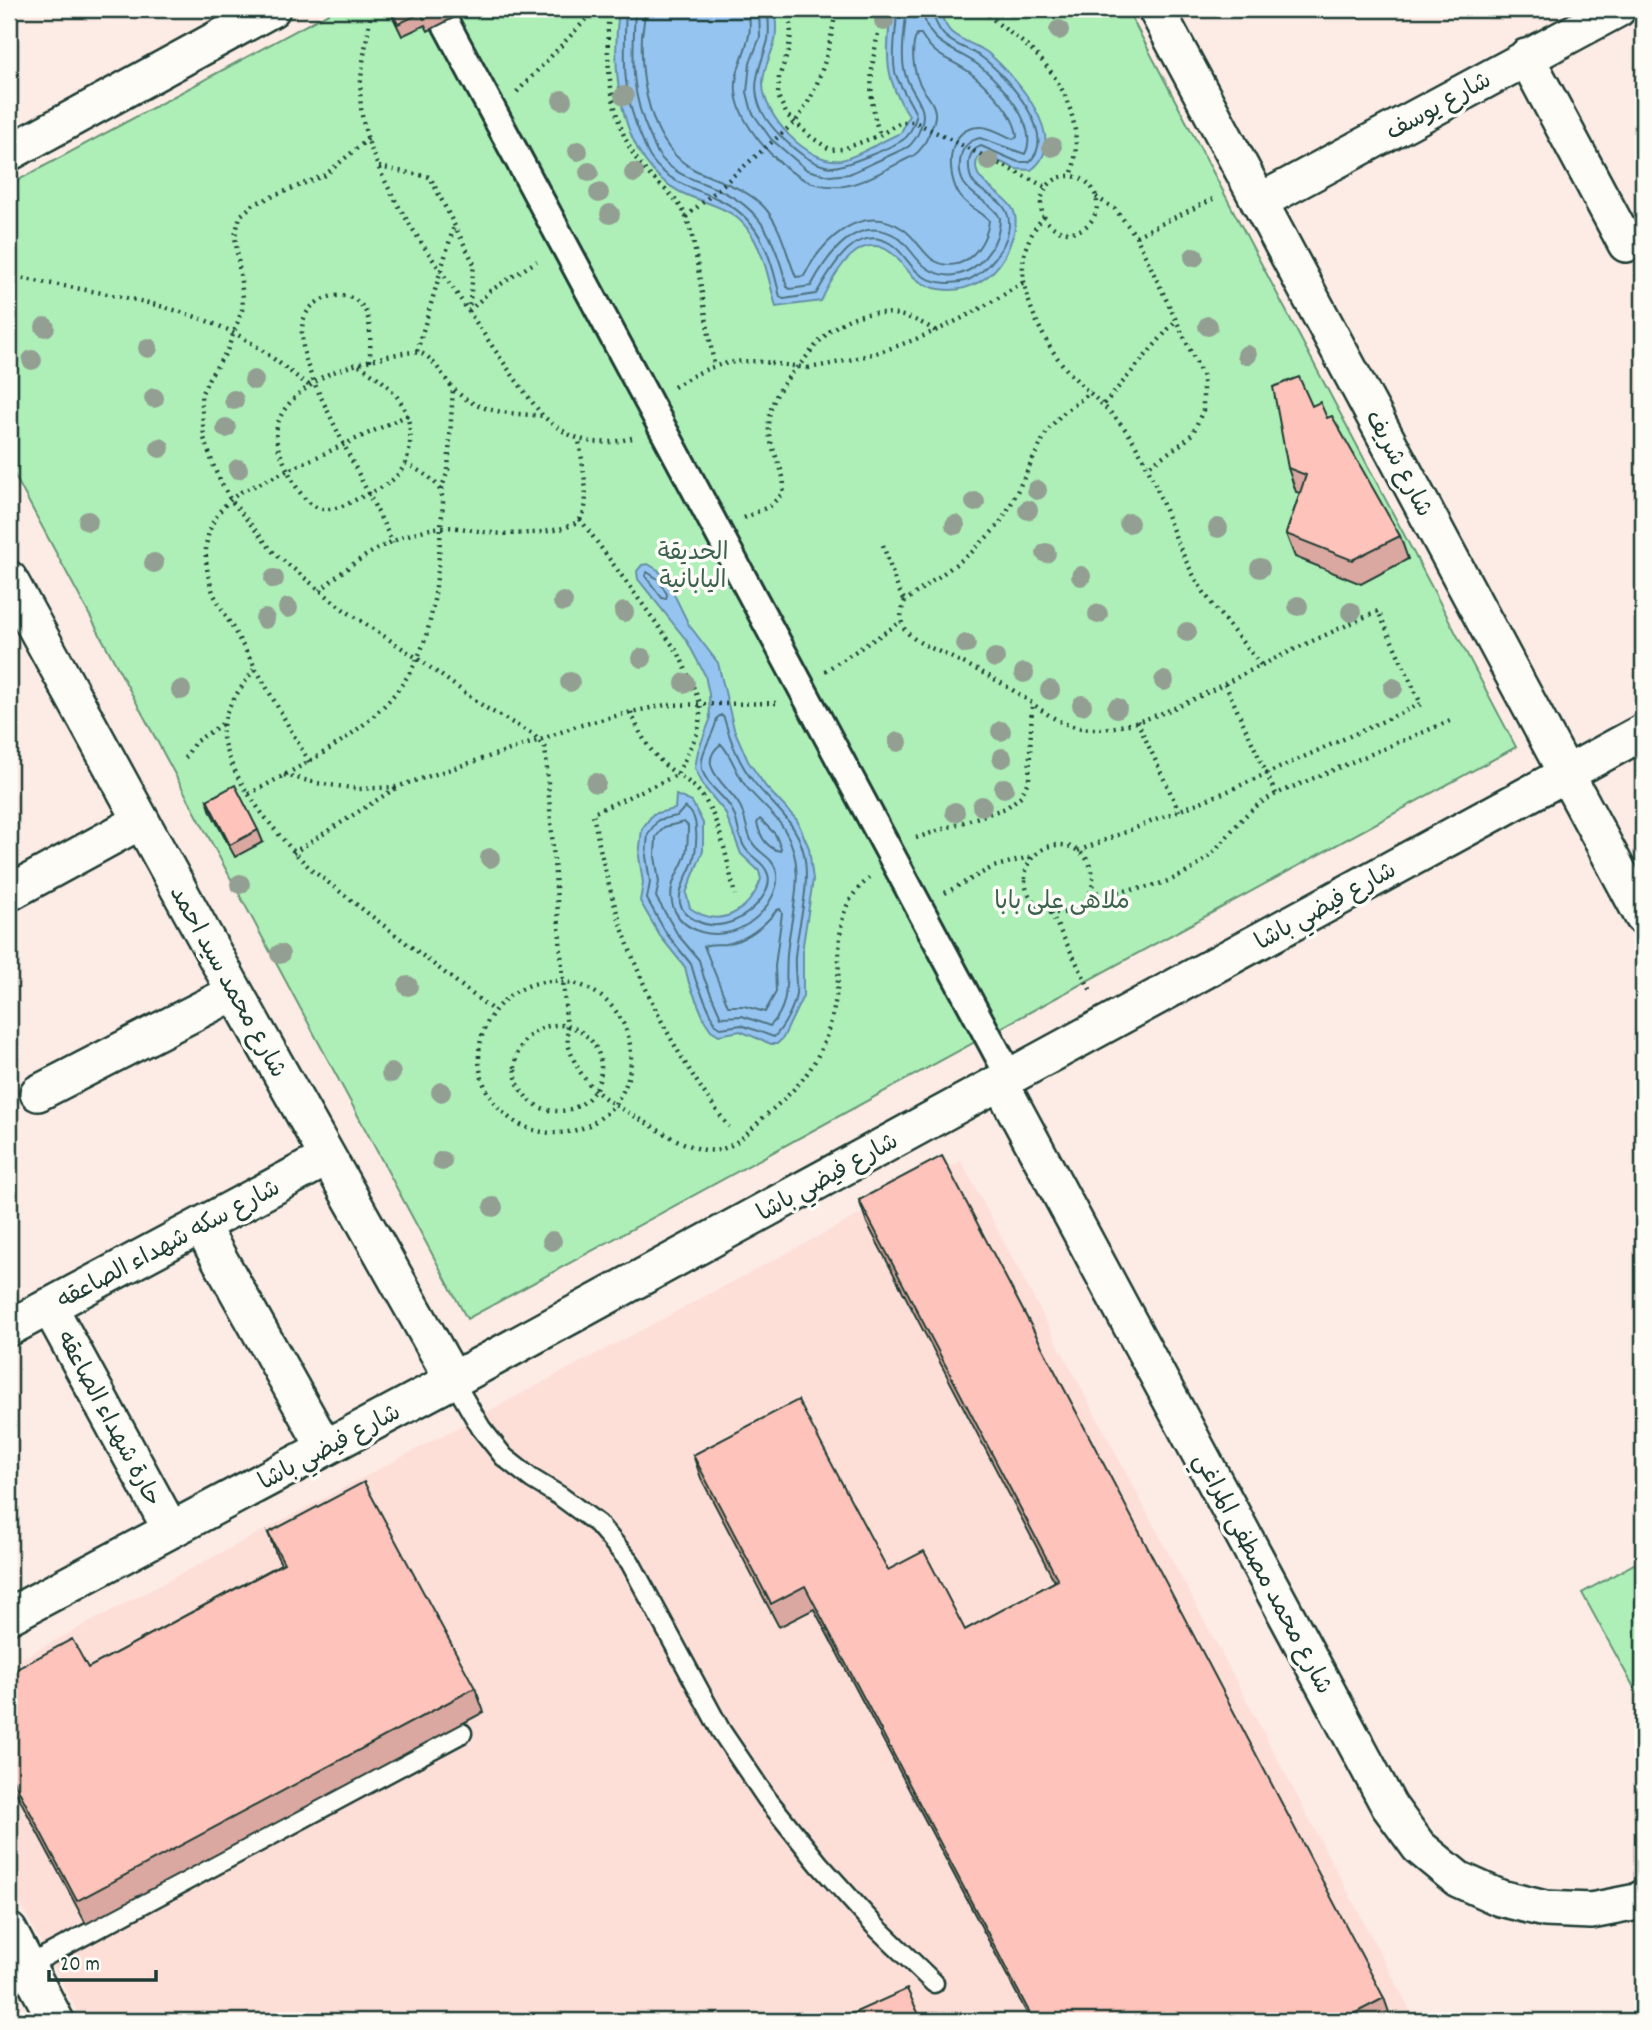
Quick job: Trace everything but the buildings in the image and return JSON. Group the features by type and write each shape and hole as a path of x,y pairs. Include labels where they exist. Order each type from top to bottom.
{"street":[{"path":"9,153 272,9"},
{"name":"شارع شريف","path":"1156,9 1643,917"},
{"name":"شارع يوسف","path":"1259,202 1618,9"},
{"path":"445,22 920,907 1005,1079"},
{"path":"1526,57 1626,244"},
{"name":"شارع محمد سيد احمد","path":"9,579 234,992 453,1380"},
{"name":"شارع فيضي باشا","path":"12,1607 171,1531 453,1380 1643,732"},
{"path":"9,893 141,821"},
{"path":"37,1093 234,992"},
{"name":"شارع محمد مصطفى المراغي","path":"1005,1079 1389,1806 1419,1847 1458,1879 1500,1898 1545,1909 1591,1911 1637,1902 1643,1898"},
{"name":"شارع سكه شهداء الصاعقه","path":"9,1328 327,1158"},
{"path":"201,1226 325,1448"},
{"name":"حارة شهداء الصاعقه","path":"50,1306 171,1531"},
{"path":"9,1931 56,2021"}],"lane":[{"path":"453,1380 481,1428 504,1457 531,1479 598,1524 630,1562 721,1731 767,1799 865,1916 934,1983"},
{"path":"27,1966 462,1733"}],"path":[{"path":"495,115 596,9"},
{"path":"609,9 609,68 615,105 625,138 639,163 668,191 686,217 714,365"},
{"path":"789,9 791,34 777,87 781,106 820,144 831,150 855,146 901,122 915,122 1046,187"},
{"path":"686,217 795,122 804,110 823,67 832,38 836,9"},
{"path":"844,9 882,17 869,82 874,118 880,135"},
{"path":"984,9 998,25 1039,57 1059,85 1077,132 1075,164 1071,176"},
{"path":"370,18 361,109 368,139 379,167 468,311 543,416 560,430 579,440 593,442 622,440 664,429"},
{"path":"368,139 325,175 254,204 240,216 235,236 243,296 242,310 235,334 201,396 204,438 215,470 230,499 246,522 274,553 320,591 486,708 540,740 547,757 568,1044 573,1061 595,1091 614,1106 707,1152 726,1148 759,1122 796,1089 811,1070 821,1049 836,998 838,950 845,908 858,888 891,854 1006,808 1021,796 1029,779 1032,703"},
{"path":"379,167 430,177 474,264 468,311"},
{"path":"1071,176 1083,179 1091,187 1096,197 1097,209 1092,220 1073,232 1051,225 1041,206 1046,187 1062,177 1071,176"},
{"path":"1096,197 1115,209 1136,236 1203,377 1203,410 1193,433 1147,467"},
{"path":"1136,236 1213,199"},
{"path":"1044,216 1033,230 1026,246 1023,264 1024,282 1033,313 1048,343 1067,370 1104,404 1124,428 1147,467 1193,575 1261,665"},
{"path":"417,351 454,226"},
{"path":"468,311 514,275 567,248"},
{"path":"9,276 192,316 235,334 312,384"},
{"path":"649,402 714,365 753,360 808,368 843,363 891,350 937,332 1024,282"},
{"path":"370,361 369,322 361,305 353,297 345,295 320,300 306,313 302,331 312,384 393,543"},
{"path":"770,506 783,493 785,483 769,438 771,409 775,396 782,383 829,332 852,318 881,312 901,314 920,321 937,332"},
{"path":"1104,404 1177,319"},
{"path":"359,365 396,394 408,415 410,449 405,463 391,481 335,508 316,507 303,497 288,469 277,444 277,424 289,403 326,376 370,361 402,352 417,351 440,370 453,388 488,410 543,416"},
{"path":"249,794 309,762 360,729 381,711 397,692 417,657 425,640 433,607 443,503 441,491 448,470 453,388"},
{"path":"1078,851 1267,775 1421,704 1378,611 1193,700 1137,721 1093,729 1072,726 1054,718 980,670 913,638 901,622 905,601 970,554 998,526 1047,431 1061,415 1091,392"},
{"path":"309,762 223,613 208,578 209,528 215,516 230,499 288,469 408,415"},
{"path":"320,591 352,564 414,533 441,527 509,534 568,528 580,519 586,505 579,440"},
{"path":"405,463 430,477 441,491"},
{"path":"580,519 679,654 701,705 698,732 677,775 593,813 611,897 640,979 680,1056 729,1127"},
{"path":"884,545 898,589 905,601"},
{"path":"802,686 901,622"},
{"path":"254,669 227,712 222,734 249,794 265,819 293,853 338,892 494,1011"},
{"path":"1225,684 1276,794"},
{"path":"293,853 397,788 574,727 665,705 770,704"},
{"path":"631,712 652,751 697,790 708,806 725,852 735,895"},
{"path":"1090,893 1154,887 1188,872 1215,850 1242,816 1254,806 1276,794 1452,720"},
{"path":"1137,721 1179,811"},
{"path":"185,758 195,742 223,724"},
{"path":"284,775 359,789 397,788"},
{"path":"920,907 993,867 1034,856 1044,849 1067,846 1086,859 1091,870 1090,893 1084,903 1074,910 1051,913"},
{"path":"1034,856 1025,878 1027,890 1032,900 1051,913 1087,981"},
{"path":"547,981 564,982 590,989 608,1002 622,1020 630,1042 631,1065 626,1086 614,1106 596,1122 575,1131 552,1134 529,1129 508,1117 492,1100 482,1078 479,1055 483,1032 494,1011 509,996 528,986 547,981"},
{"path":"567,1026 585,1034 597,1051 601,1071 595,1091 578,1107 555,1111 533,1104 518,1085 515,1062 524,1040 543,1027 567,1026"}],"shaded area":[{"path":"961,1161 1416,2021 82,2021 9,1882 9,1665"}],"green space":[{"name":"الحديقة اليابانية","path":"336,9 1127,9 1516,747 467,1319 9,465 9,185"},
{"path":"1643,1559 1643,1704 1582,1593"}],"water":[{"path":"619,9 775,9 775,41 763,78 770,109 789,135 802,146 815,155 841,160 901,133 909,115 900,102 890,76 888,51 891,9 938,9 951,32 988,53 1011,76 1035,108 1042,125 1046,142 1042,157 1031,170 1016,169 981,153 976,163 981,179 1012,207 1015,215 1013,235 999,265 979,282 968,287 942,289 918,281 884,248 872,246 851,256 833,278 821,301 776,307 762,255 746,227 732,214 680,192 659,177 643,158 631,136 618,85 616,59"},
{"path":"648,564 667,580 689,625 718,663 734,729 748,761 766,787 797,820 809,848 813,880 803,945 803,996 783,1038 777,1044 740,1031 719,1035 711,1030 689,983 685,967 660,936 640,901 643,883 639,856 642,829 653,814 675,809 676,795 692,802 703,823 703,851 686,893 690,908 712,917 733,914 749,900 761,879 759,871 741,854 725,812 704,787 695,768 698,751 710,720 705,675 687,641 638,579 637,571 642,565"}],"park label":[{"name":"ملاهى على بابا","path":"1062,900"}]}
